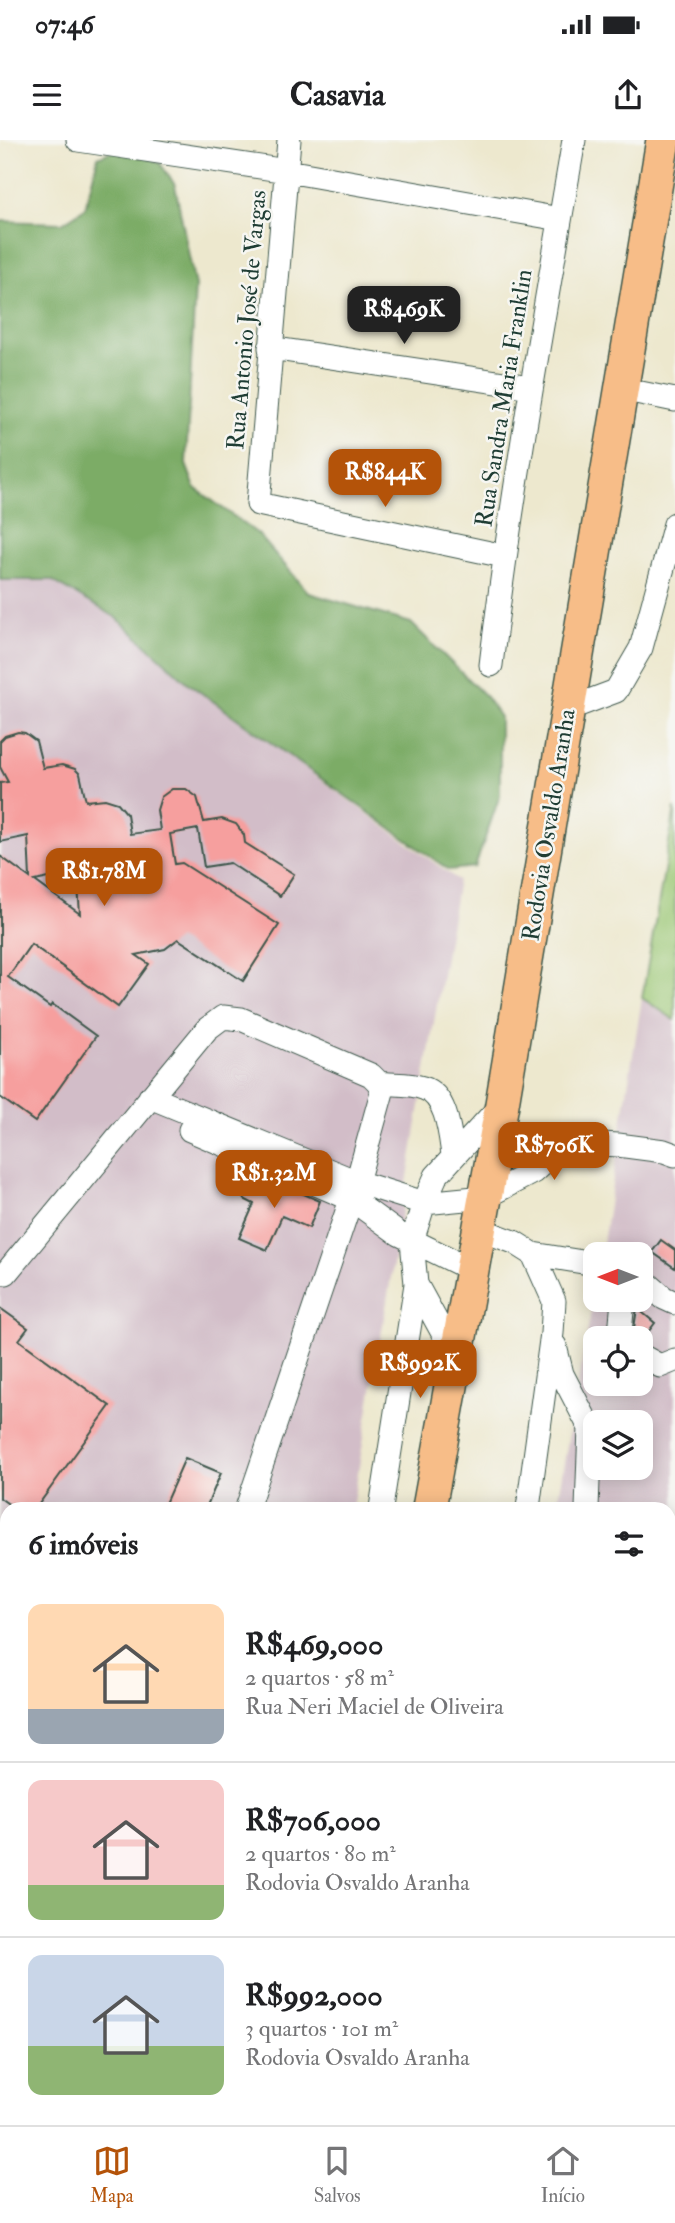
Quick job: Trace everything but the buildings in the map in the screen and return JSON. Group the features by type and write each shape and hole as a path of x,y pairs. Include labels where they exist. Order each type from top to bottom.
{"highway":[{"name":"Rodovia Osvaldo Aranha","path":"430,1502 502,1104 663,140"}],"street":[{"path":"78,140 123,143 560,219"},
{"name":"Rua Antonio José de Vargas","path":"289,140 258,505 504,555"},
{"name":"Rua Sandra Maria Franklin","path":"491,665 504,555 574,140"},
{"path":"270,348 531,387"},
{"path":"621,389 675,400"},
{"path":"568,709 616,691 641,648 675,524"},
{"path":"5,1273 207,1029 223,1017 241,1019 372,1075 382,1092 354,1190 249,1502"},
{"path":"379,1083 422,1087 432,1093 447,1117 453,1155"},
{"path":"146,1103 354,1190 482,1213 514,1242 533,1254 583,1262"},
{"path":"382,1502 416,1284 412,1241 436,1176 502,1104"},
{"path":"482,1213 559,1147 586,1143 671,1152"},
{"path":"354,1190 412,1241 472,1270"},
{"path":"529,1502 554,1301 533,1254"},
{"path":"416,1284 456,1357"},
{"path":"653,1288 675,1303"},
{"path":"552,1333 562,1374 590,1428 587,1502"},
{"path":"653,1362 660,1366 675,1360"}],"shaded area":[{"path":"0,580 51,580 117,618 189,684 458,880 353,1502 0,1502"},
{"path":"642,998 675,1020 675,1502 557,1502 583,1356 583,1396 653,1396 653,1326 588,1326 591,1312 653,1312 653,1242 603,1242"}],"green space":[{"path":"123,146 160,163 175,185 195,286 186,464 195,488 258,534 309,593 411,623 486,697 500,717 500,795 475,867 449,870 189,684 117,618 51,580 0,580 0,221 62,223 85,208 98,157"},
{"path":"675,808 675,1020 642,998"}]}
